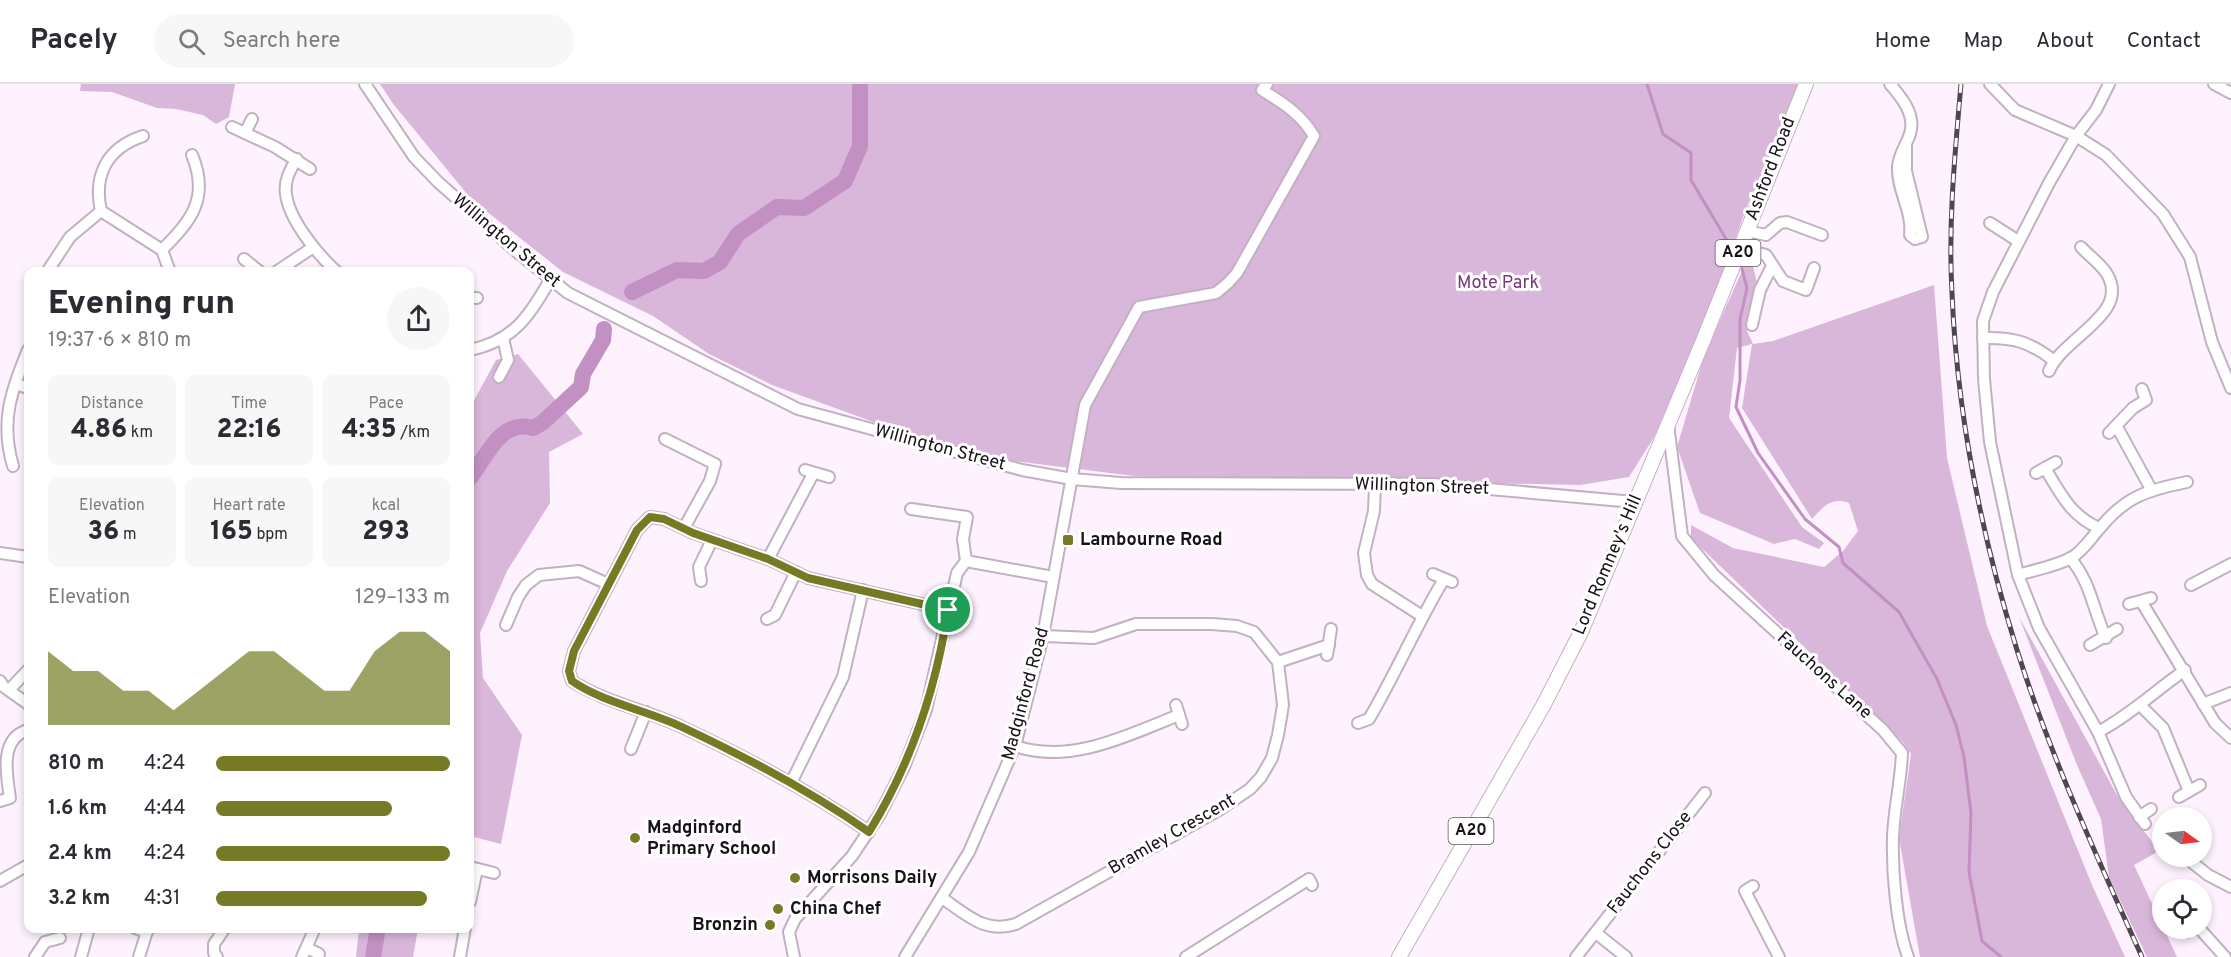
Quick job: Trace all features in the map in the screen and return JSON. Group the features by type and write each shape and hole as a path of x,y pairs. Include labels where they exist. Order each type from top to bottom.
{"main road":[{"name":"Ashford Road","path":"1668,421 1806,84"},
{"name":"Lord Romney's Hill","path":"1399,957 1543,706 1581,632 1668,421"}],"street":[{"name":"Willington Street","path":"365,84 414,157 462,205 550,280 568,293 798,409 976,459 1072,479 1121,483 1451,485 1634,502"},
{"name":"Madginford Road","path":"905,957 969,852 1015,746 1042,636 1085,405 1139,307 1216,293 1237,273 1314,136 1306,122 1294,110 1262,90 1267,84"},
{"path":"1890,84 1907,107 1911,117 1911,135 1900,151 1899,176 1912,224 1910,235 1915,239 1922,237 1906,171 1906,143"},
{"path":"1990,84 2015,110 2076,136 2106,155 2163,214 2190,257 2211,342 2231,388"},
{"path":"2109,84 2096,110 2076,136 2018,241 1993,292 1983,321 1983,338 1990,442 2018,575 2039,628 2098,732 2126,797 2142,820 2151,809"},
{"path":"2214,84 2231,93"},
{"path":"245,133 252,119"},
{"path":"232,127 297,159 310,169"},
{"path":"143,136 123,144 107,159 97,194 101,211 162,250 168,267"},
{"path":"162,250 185,226 196,207 200,191 192,155"},
{"path":"297,159 286,179 286,195 312,248 332,267"},
{"path":"50,267 70,237 101,211"},
{"path":"1747,231 1766,235 1780,223 1787,222 1822,235"},
{"path":"1990,223 2018,241"},
{"path":"284,267 312,248"},
{"path":"1740,248 1766,255 1783,281 1806,290 1814,268"},
{"path":"2049,371 2063,348 2106,313 2112,300 2111,283 2106,272 2082,254"},
{"path":"1752,325 1760,290 1772,266"},
{"path":"474,349 503,338 529,317 550,280"},
{"path":"499,377 508,360 503,338"},
{"path":"1983,338 2009,338 2026,341 2054,360"},
{"path":"13,466 13,452 5,423 24,361"},
{"path":"16,384 24,387"},
{"path":"2142,389 2146,400 2133,408 2113,430 2151,489"},
{"name":"Fauchons Lane","path":"1668,421 1682,536 1714,575 1883,730 1902,753 1901,782 1893,836 1897,903 1908,957"},
{"path":"665,440 714,464 710,481 684,528"},
{"path":"2056,462 2041,471 2073,513 2099,528"},
{"path":"768,559 809,472 829,477"},
{"path":"1375,485 1374,511 1364,554 1367,575 1372,584 1422,616"},
{"path":"2018,575 2070,558 2086,546 2118,508 2151,489 2182,486"},
{"path":"794,957 789,932 795,919 804,906 838,873 869,832 917,737 935,674 957,573 966,561 963,539 967,517 911,509"},
{"path":"869,832 825,802 682,727 588,692 572,681 569,671 574,651 641,523 650,517 768,559 808,578 948,610"},
{"path":"701,581 699,567 712,540"},
{"path":"0,553 24,556"},
{"path":"2070,558 2080,569 2091,589 2096,616 2106,638"},
{"path":"966,561 1053,577"},
{"path":"2191,585 2231,564"},
{"path":"506,625 518,597 526,585 539,575 579,571 608,584"},
{"path":"767,619 775,615 796,572"},
{"path":"1358,723 1369,718 1392,680 1422,616 1448,581 1433,574"},
{"path":"791,783 843,677 863,590"},
{"path":"2129,604 2146,599 2154,625 2185,670 2203,704 2216,723 2231,738"},
{"path":"1042,636 1094,638 1136,624 1237,626 1254,632 1278,662 1328,650 1331,630"},
{"path":"2090,645 2106,638 2117,629"},
{"name":"Bramley Crescent","path":"942,898 985,926 1000,929 1016,924 1219,810 1250,789 1272,758 1278,735 1283,705 1278,662"},
{"path":"2098,732 2141,705 2156,690 2185,670"},
{"path":"9,690 24,674"},
{"path":"0,681 24,701"},
{"path":"2203,704 2231,693"},
{"path":"2141,705 2163,728 2190,791"},
{"path":"631,749 646,712"},
{"path":"1015,746 1032,752 1058,753 1093,747 1126,737 1179,715"},
{"path":"8,801 4,756 6,747 15,735 24,732"},
{"path":"2179,797 2200,785"},
{"name":"Fauchons Close","path":"1576,957 1705,794"},
{"path":"0,881 24,867"},
{"path":"2202,867 2231,887"},
{"path":"474,868 494,873"},
{"path":"1186,957 1310,882"},
{"path":"1753,886 1745,891 1779,957"},
{"path":"39,933 45,942"},
{"path":"81,957 88,933"},
{"path":"139,957 146,933"},
{"path":"217,957 214,953 214,944 223,933"},
{"path":"228,933 234,938"},
{"path":"313,933 304,952 319,954"},
{"path":"460,957 464,933"},
{"name":"Fauchons Close","path":"1596,933 1626,957"},
{"path":"35,957 45,942 60,938"},
{"path":"2209,939 2225,957"}],"green space":[{"path":"81,84 235,84 229,117 216,124 203,115 176,109 157,108 112,92 80,91"},
{"name":"Mote Park","path":"380,84 1803,84 1746,209 1704,325 1654,437 1629,477 1580,485 1134,476 1007,460 890,428 772,385 709,354 653,316 563,272 472,200 394,105"},
{"path":"1750,253 1757,283 1747,331 1753,344 1773,341 1934,285 1947,458 1987,626 2092,885 2125,957 1920,957 1899,838 1911,754 1902,741 1691,538 1691,525 1733,548 1824,567 1843,551 1858,531 1849,503 1843,501 1828,504 1812,519 1742,408 1752,344 1737,348 1729,418 1802,527 1824,543 1819,549 1795,539 1774,544 1700,513 1677,447 1704,356"},
{"path":"518,354 583,434 549,452 550,503 507,571 480,633 483,678 522,735 501,844 474,837 474,401 496,360"},
{"path":"2019,617 2117,795 2152,842 2152,855 2134,865 2152,904 2152,939 2169,939 2177,957 2147,957 2109,877 2101,819 2077,765"},
{"path":"359,933 417,933 413,957 356,957"}],"waterway":[{"path":"632,292 677,270 704,271 720,262 738,234 777,207 804,208 845,181 860,146 860,84"},
{"path":"1647,84 1663,134 1691,153 1691,180 1732,249"},
{"path":"1741,265 1747,288 1740,319 1740,380 1736,407 1758,453 1805,519 1839,547 1843,563 1899,612 1937,679 1956,725 1964,757 1971,813 1969,872 1982,941 2001,957"},
{"path":"474,472 503,434 521,426 533,428 542,423 581,387 583,374 603,340 604,329"},
{"path":"373,957 377,933"}],"railway":[{"path":"1961,84 1954,162 1952,293 1959,384 1982,518 2004,606 2044,728 2142,957"}],"place":[{"name":"Lambourne Road","path":"1068,540"},
{"name":"Madginford Primary School","path":"635,838"},
{"name":"Morrisons Daily","path":"795,878"},
{"name":"China Chef","path":"778,909"},
{"name":"Bronzin","path":"770,925"}],"route":[{"path":"650,517 664,519 693,533 768,559 808,578 948,610 944,640 917,737 891,793 869,832 825,802 682,727 606,696 588,692 572,681 569,671 574,651 637,530 641,523 650,517"}]}
